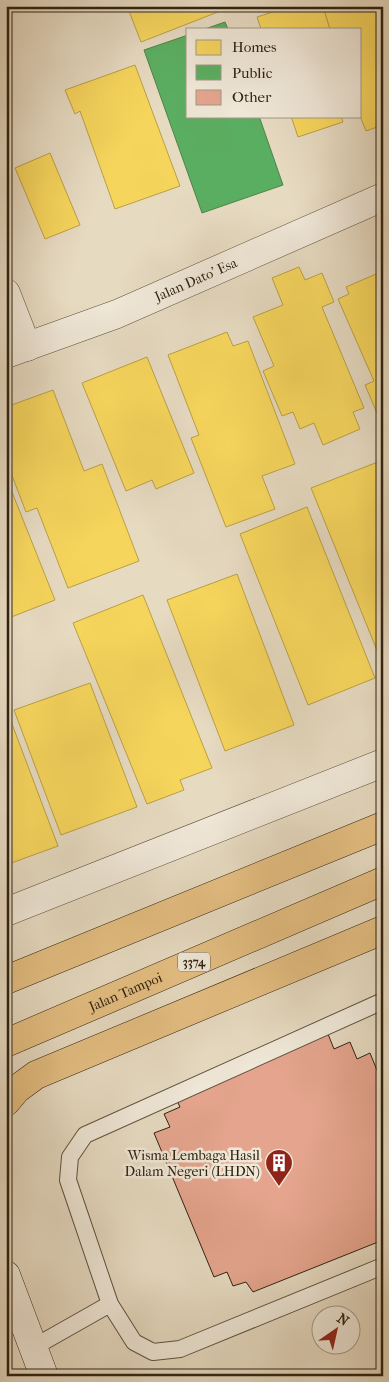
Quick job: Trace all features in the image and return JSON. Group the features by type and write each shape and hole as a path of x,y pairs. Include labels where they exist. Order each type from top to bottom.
{"main road":[{"path":"6,980 383,826"},
{"name":"Jalan Tampoi","path":"6,1043 383,881"},
{"path":"6,1102 17,1089 36,1075 383,930"}],"street":[{"name":"Jalan Dato' Esa","path":"16,350 118,314 383,197"},
{"path":"6,293 16,350"},
{"path":"6,912 383,762"},
{"path":"6,1275 44,1376"}],"lane":[{"path":"383,1001 85,1135 70,1157 68,1180 110,1304 134,1342 152,1352 180,1349 383,1266"},
{"path":"34,1347 110,1304"}],"building: Homes":[{"path":"127,6 221,6 223,10 141,42"},
{"path":"281,6 323,6 330,28 261,28 257,17 282,9"},
{"path":"323,6 383,6 383,125 366,131 361,118 362,28 330,28"},
{"path":"135,65 180,186 115,209 80,111 75,114 65,90"},
{"path":"292,118 342,118 343,122 298,137"},
{"path":"50,153 80,225 45,239 15,168"},
{"path":"299,267 305,280 322,273 334,302 322,307 364,408 353,412 360,429 323,445 314,423 300,429 293,412 282,416 263,371 274,366 253,317 283,305 272,278"},
{"path":"383,271 383,411 377,413 365,385 374,381 338,299 349,294 346,287"},
{"path":"227,332 233,346 248,341 295,464 262,476 275,509 226,527 191,438 199,435 168,355"},
{"path":"147,357 194,473 156,489 152,480 126,491 82,383"},
{"path":"53,390 84,471 102,464 139,561 68,588 37,508 26,512 6,460 6,407"},
{"path":"383,460 383,665 311,488"},
{"path":"6,477 55,600 6,619"},
{"path":"307,507 375,678 308,705 240,534"},
{"path":"237,574 294,725 225,751 167,600"},
{"path":"143,595 212,768 180,780 184,790 147,804 73,623"},
{"path":"90,683 137,807 61,835 14,710"},
{"path":"6,708 58,846 6,865"}],"building: Public":[{"path":"225,22 228,28 208,28"},
{"path":"186,36 186,118 260,118 283,185 202,213 144,50"}],"building: Other":[{"name":"Wisma Lembaga Hasil Dalam Negeri (LHDN)","path":"328,1034 334,1049 350,1042 357,1059 370,1053 383,1085 383,1240 253,1292 246,1282 233,1286 227,1272 214,1277 154,1133 170,1127 164,1114 180,1107 175,1097"}],"place":[{"name":"Wisma Lembaga Hasil Dalam Negeri (LHDN)","path":"279,1187"}]}
